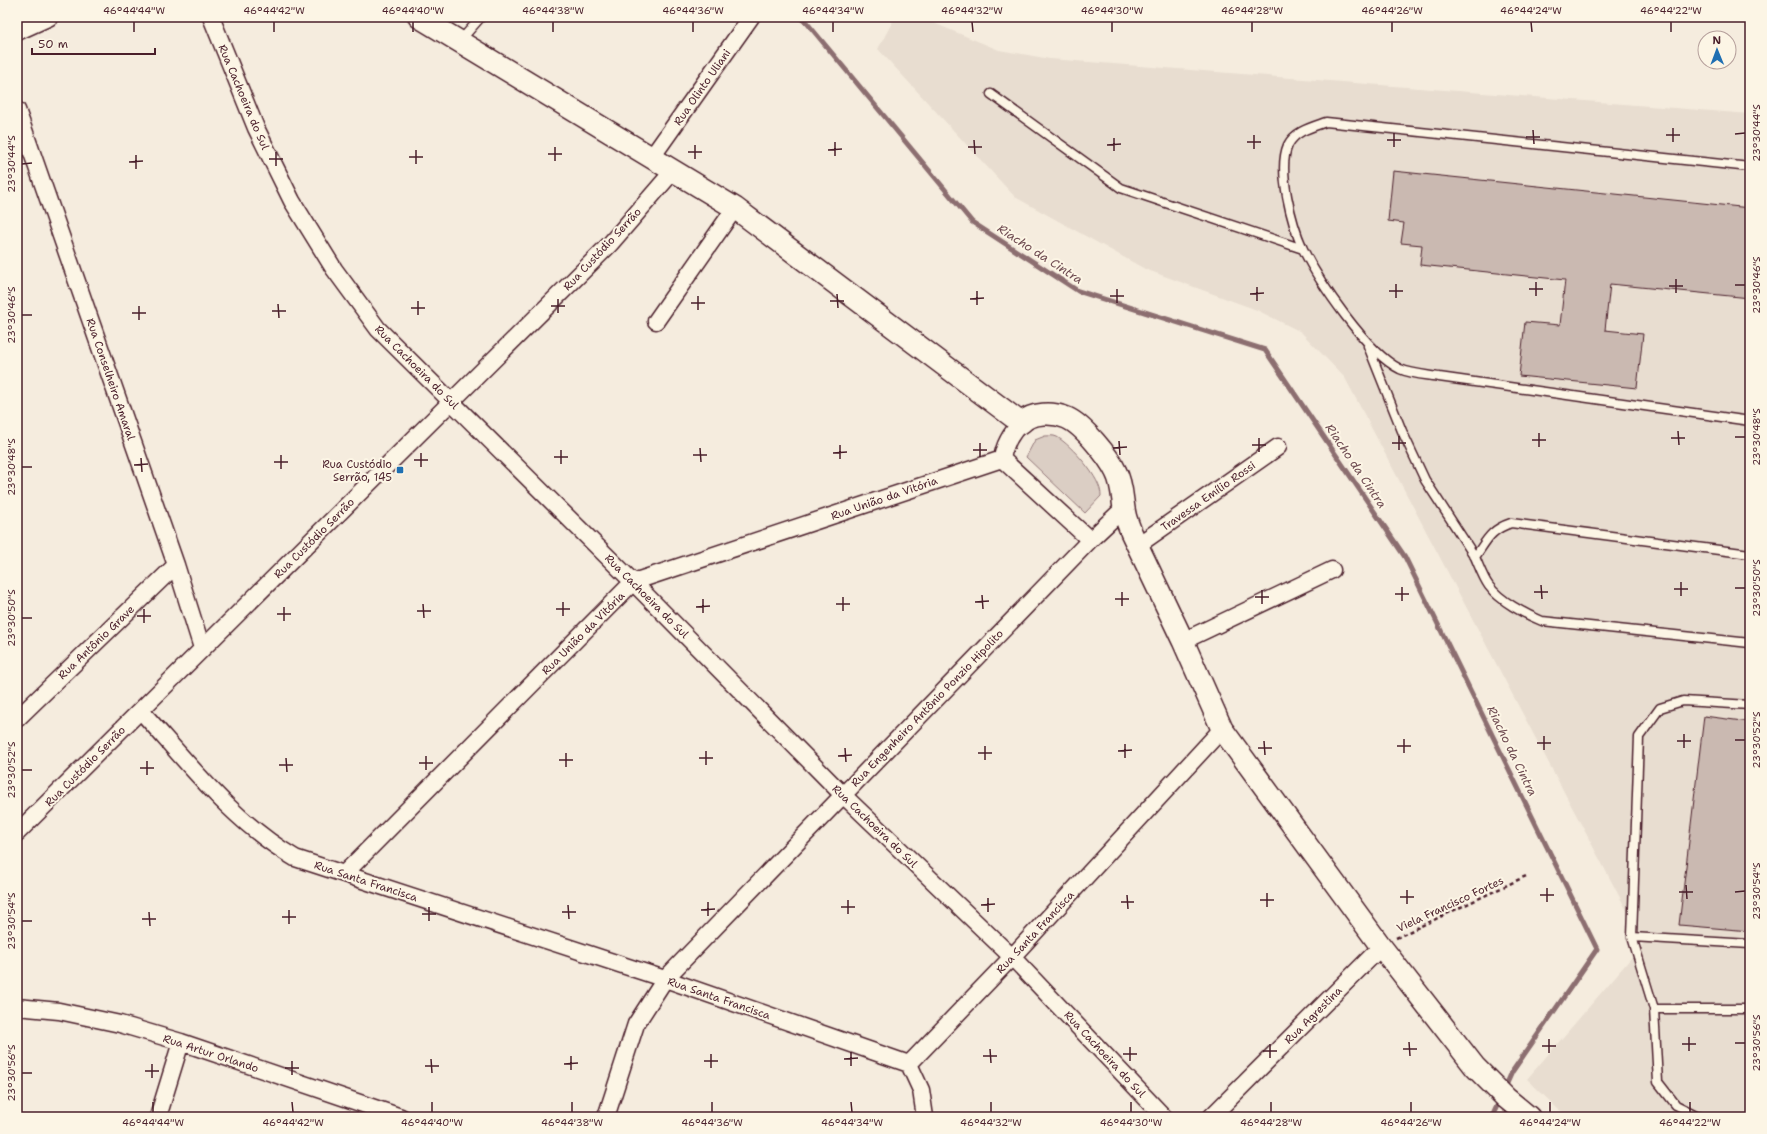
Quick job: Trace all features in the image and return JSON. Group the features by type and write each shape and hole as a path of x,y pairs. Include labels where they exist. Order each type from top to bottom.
{"street":[{"path":"17,32 50,17"},
{"name":"Rua Cachoeira do Sul","path":"211,17 256,128 292,201 334,269 378,329 633,582 842,794 1012,957 1164,1117"},
{"path":"419,17 735,208 1021,423"},
{"name":"Rua Olinto Uliani","path":"652,157 751,17"},
{"name":"Rua Conselheiro Amaral","path":"17,110 176,565 202,648"},
{"name":"Rua Custódio Serrão","path":"17,833 610,244 674,170"},
{"path":"656,321 735,208"},
{"path":"1090,540 1002,458 1013,430 1026,418 1042,414 1068,418 1103,450 1117,473 1124,508 1131,532 1183,641 1222,729 1380,946 1476,1067 1511,1102 1529,1117"},
{"name":"Travessa Emílio Rossi","path":"1138,545 1278,447"},
{"name":"Rua União da Vitória","path":"344,874 633,582 1002,458"},
{"name":"Rua Engenheiro Antônio Ponzio Hipolito","path":"606,1117 636,1024 665,979 842,794 1090,540 1124,508"},
{"name":"Rua Antônio Grave","path":"17,719 176,565"},
{"path":"1183,641 1332,570"},
{"name":"Rua Santa Francisca","path":"141,711 222,801 253,830 272,845 295,858 665,979 909,1064 1012,957 1222,729"},
{"name":"Rua Agrestina","path":"1211,1117 1380,946"},
{"name":"Rua Artur Orlando","path":"17,1007 59,1011 120,1024 181,1042 401,1117"},
{"path":"158,1117 181,1042"},
{"path":"909,1064 921,1090 925,1117"}],"lane":[{"path":"460,41 481,17"},
{"path":"991,94 1121,188 1303,249"},
{"path":"1750,168 1326,122 1302,131 1296,135 1288,145 1284,169 1288,202 1303,249 1327,289 1367,343 1402,431 1425,480 1475,557 1489,586 1524,613 1542,621 1750,643"},
{"path":"1367,343 1400,369 1438,377 1750,421"},
{"path":"1475,557 1492,532 1510,523 1750,554"},
{"path":"1700,1117 1676,1105 1658,1082 1654,1009 1632,937 1639,737 1660,708 1683,701 1750,705"},
{"path":"1632,937 1750,944"},
{"path":"1654,1009 1750,1009"}],"path":[{"name":"Viela Francisco Fortes","path":"1380,946 1526,876"}],"shaded area":[{"path":"895,17 919,17 999,50 1050,59 1750,114 1750,1117 1570,1117 1558,1109 1527,1079 1644,943 1345,378 1301,332 1257,310 1145,269 1015,197 878,49"},
{"path":"1045,436 1056,436 1070,447 1085,463 1097,481 1101,496 1085,513 1026,457 1035,440"}],"building":[{"path":"1393,171 1750,208 1750,298 1610,284 1605,330 1643,334 1637,388 1519,376 1525,322 1560,325 1565,280 1420,265 1422,245 1401,243 1404,223 1388,221"},
{"path":"1704,716 1750,722 1750,931 1679,925"}],"waterway":[{"name":"Riacho da Cintra","path":"799,17 807,23 972,222 1078,291 1265,350 1405,557 1597,949 1512,1072 1504,1090"},
{"name":"Riacho da Cintra","path":"1492,1117 1500,1099"}],"place":[{"name":"Rua Custódio Serrão, 145","path":"400,470"}]}
